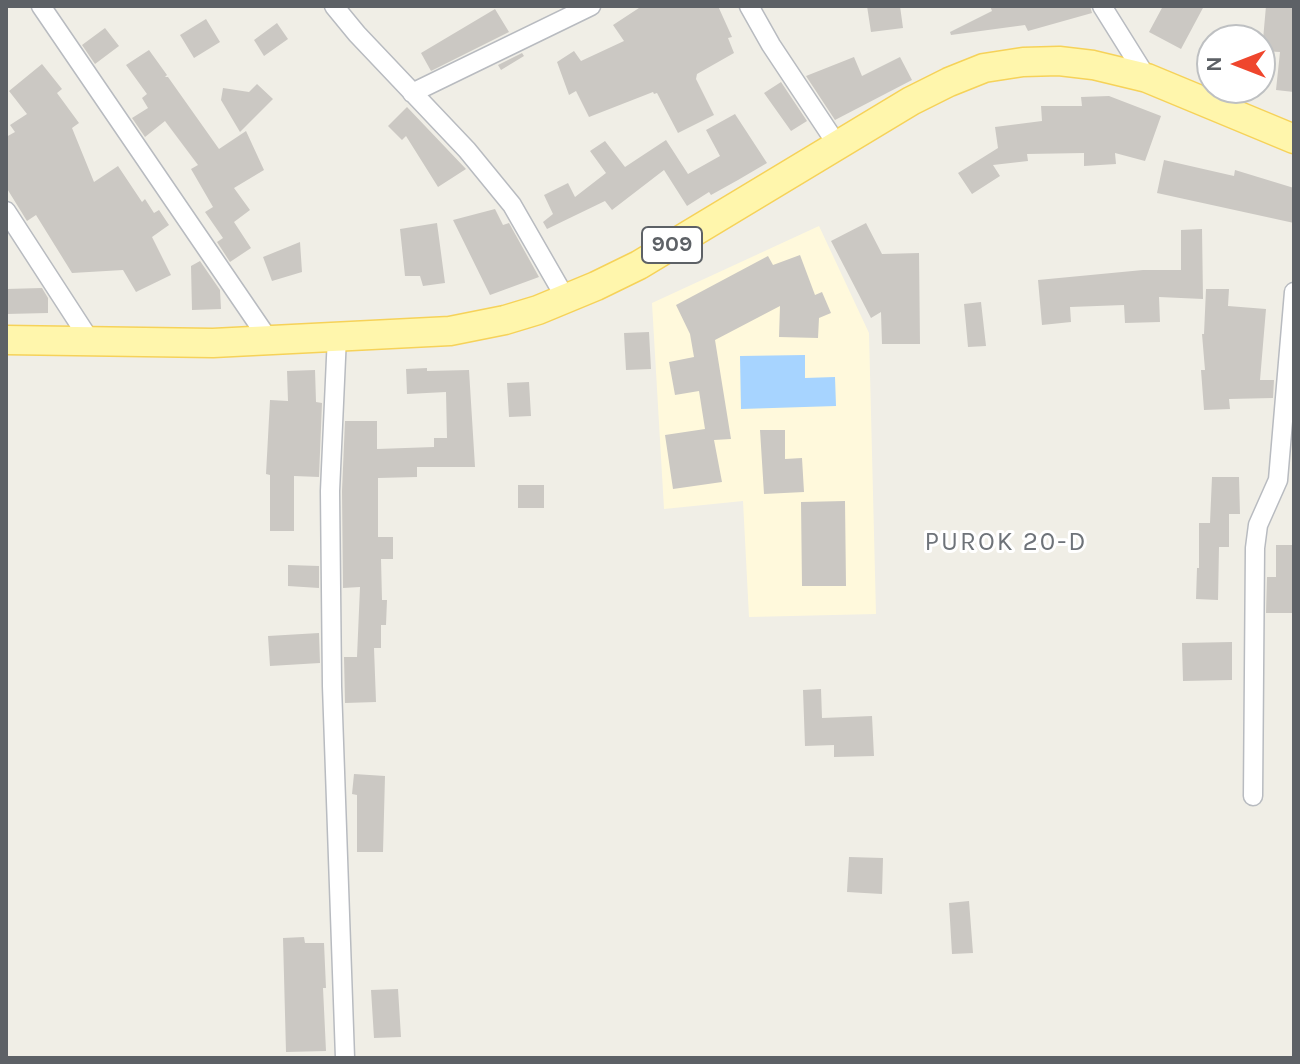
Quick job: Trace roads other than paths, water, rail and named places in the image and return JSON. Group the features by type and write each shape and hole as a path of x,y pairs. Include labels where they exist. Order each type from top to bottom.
{"main road":[{"name":"909","path":"6,340 213,343 450,331 505,320 566,299 639,265 911,101 984,68 1059,61 1093,65 1147,78 1294,139"}],"street":[{"path":"41,6 269,340"},
{"path":"334,6 475,160 512,205 566,299"},
{"path":"412,93 591,6"},
{"path":"749,6 838,146"},
{"path":"1106,8 1147,78"},
{"path":"6,211 91,342"},
{"path":"1253,796 1255,548 1258,525 1278,480 1294,292"},
{"path":"337,336 330,491 332,686 345,1058"}],"water":[{"path":"805,355 805,378 835,377 836,406 741,409 740,356"}],"district":[{"name":"PUROK 20-D","path":"1006,543"}]}
